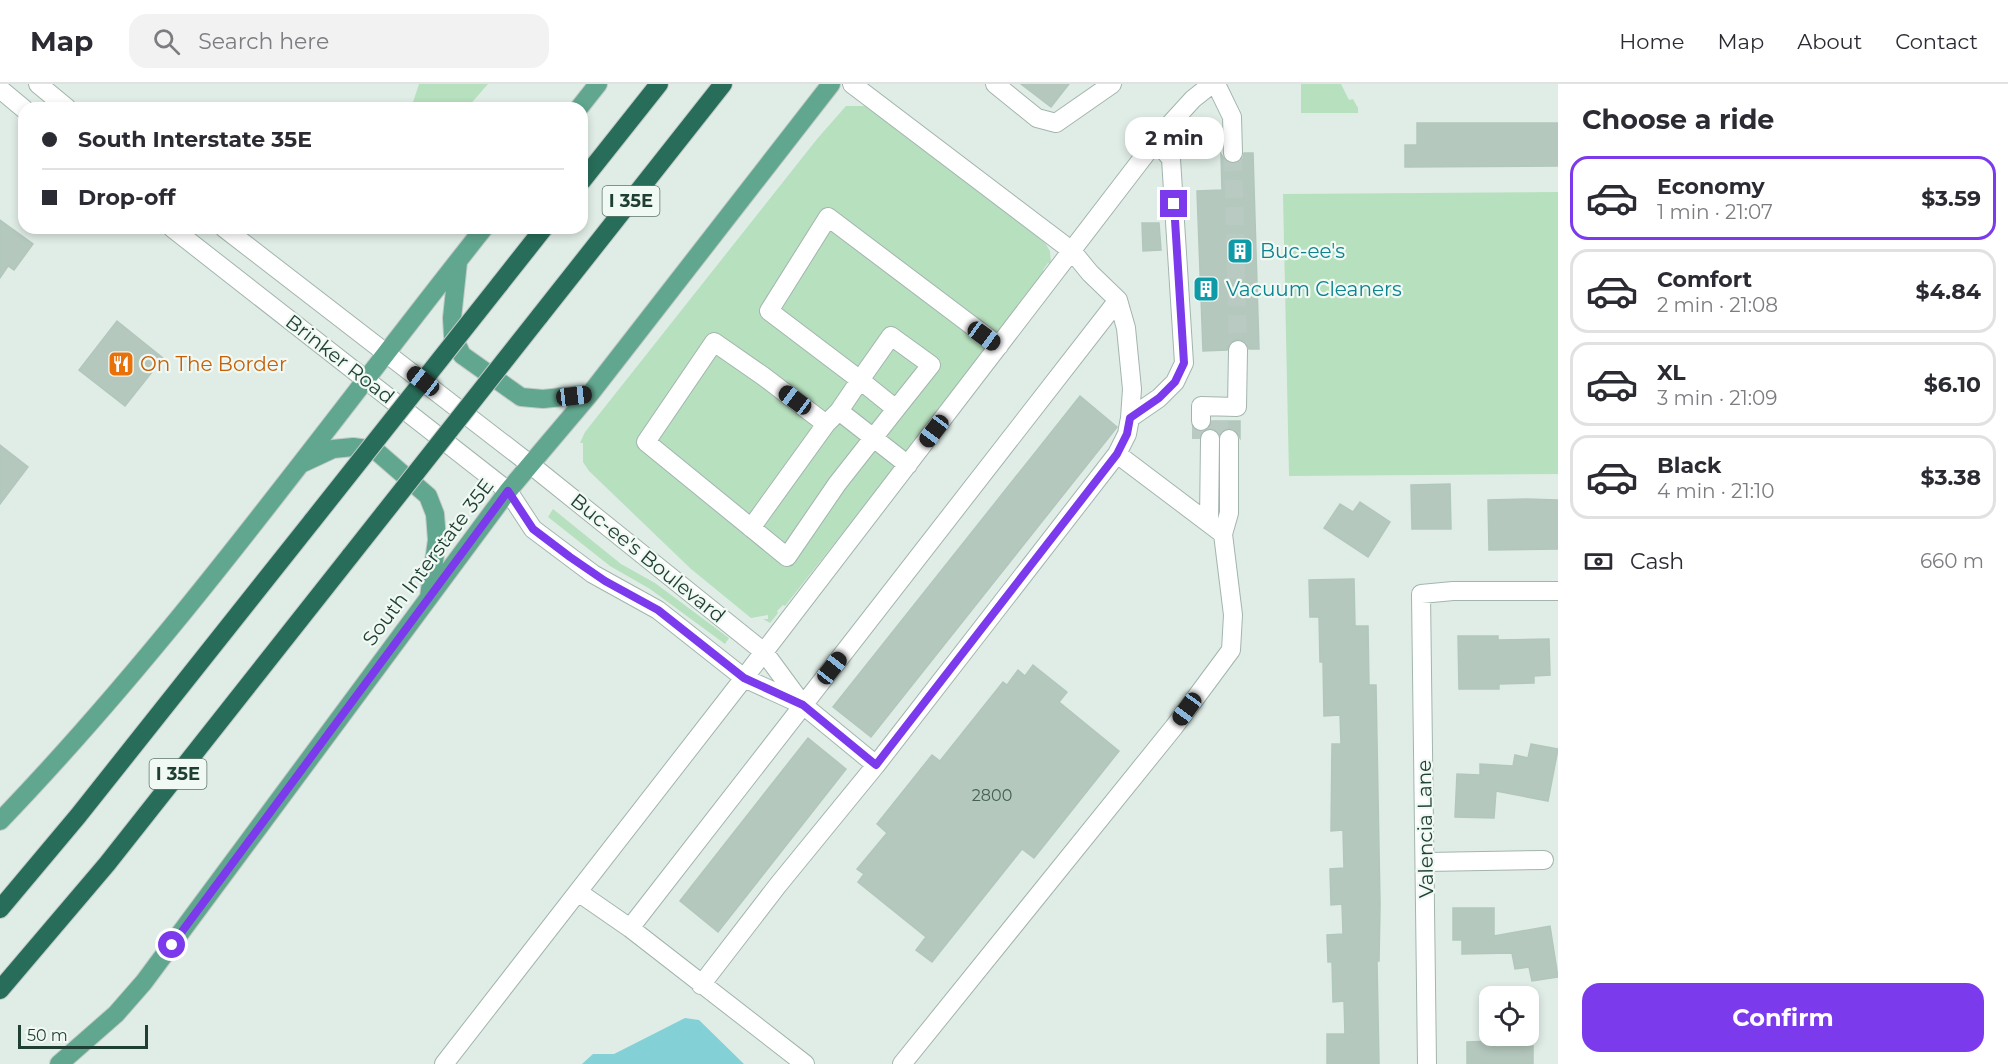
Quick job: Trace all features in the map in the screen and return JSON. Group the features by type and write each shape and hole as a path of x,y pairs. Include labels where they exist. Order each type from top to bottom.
{"highway":[{"name":"I 35E","path":"588,173 659,84"},
{"name":"I 35E","path":"0,990 107,864 723,84"},
{"name":"I 35E","path":"0,909 86,807 539,234"}],"main road":[{"path":"584,102 598,84"},
{"name":"South Interstate 35E","path":"59,1064 116,1014 144,982 508,491 590,394 831,84"},
{"path":"0,821 121,688 214,575 479,234"},
{"path":"458,260 452,318 453,336 462,355 521,397 543,399 590,394"},
{"path":"299,466 333,449 353,447 375,450 428,496 435,514 437,540 428,598"}],"street":[{"path":"38,84 60,102"},
{"path":"701,985 771,893 876,765 1117,454 1127,434 1130,418 1132,389 1126,328 1118,300 1090,273 1072,251 852,84"},
{"path":"995,84 1037,118 1056,123 1112,84"},
{"path":"444,1064 744,678 1156,140 1193,99 1214,84 1232,117 1233,153"},
{"path":"0,89 18,104"},
{"path":"1130,418 1159,398 1175,382 1184,363 1171,159 1156,140"},
{"path":"896,409 769,311 828,217 999,346"},
{"name":"Brinker Road","path":"180,234 508,491"},
{"name":"Brinker Road","path":"232,234 531,465"},
{"path":"630,928 1118,300"},
{"path":"751,528 826,424 839,411 891,336 931,365 837,484 787,557 751,528 646,442 714,342 826,424"},
{"path":"902,1064 1174,727 1231,650 1233,615 1213,526 1216,424 1237,407 1238,350"},
{"path":"839,411 908,465"},
{"path":"1213,526 1229,513 1216,424"},
{"path":"1117,454 1213,526"},
{"name":"Buc-ee's Boulevard","path":"531,465 764,652 803,705"},
{"name":"Buc-ee's Boulevard","path":"508,491 533,529 592,574 658,610 744,678 803,705"},
{"name":"Valencia Lane","path":"1427,1064 1421,594 1453,591 1558,591"},
{"path":"803,705 876,765"},
{"path":"1426,862 1544,860"},
{"path":"578,892 630,928 805,1064"}],"green space":[{"path":"419,84 488,84 472,102 413,102"},
{"path":"1301,84 1341,84 1349,100 1353,99 1358,113 1301,113"},
{"path":"846,106 872,108 1045,243 1050,251 1051,264 1048,263 1043,270 1048,273 785,606 783,605 777,611 778,613 770,623 763,619 768,619 768,615 751,618 691,569 589,471 583,462 583,443 580,443 585,432 817,139"},
{"path":"1558,192 1558,474 1289,476 1283,194"},
{"path":"553,509 621,564 655,583 729,638 725,644 650,589 610,566 548,517"}],"water":[{"path":"685,1018 699,1020 744,1064 582,1064 593,1054 614,1054"}],"building":[{"path":"1021,84 1069,84 1051,107"},
{"path":"1417,123 1558,123 1558,166 1405,167 1405,145 1417,145"},
{"name":"Buc-ee's","path":"1244,153 1253,153 1259,349 1249,349 1244,341 1238,339 1229,344 1227,350 1203,351 1197,191 1222,190 1221,154 1227,163 1234,164 1243,159"},
{"path":"0,220 33,244 14,270 8,266 0,278"},
{"path":"1142,223 1159,223 1161,250 1143,251"},
{"name":"On The Border","path":"117,321 163,358 125,406 79,370"},
{"path":"1080,396 1117,427 871,737 833,707"},
{"path":"1212,421 1240,421 1240,438 1234,429 1224,429 1220,433 1210,428"},
{"path":"0,445 28,467 0,504"},
{"path":"1450,484 1451,529 1412,529 1411,485"},
{"path":"1488,500 1558,500 1558,549 1489,550"},
{"path":"1360,502 1390,522 1368,557 1324,528 1340,504 1353,512"},
{"path":"1354,579 1355,626 1368,626 1369,685 1376,685 1380,904 1379,961 1377,961 1379,1064 1327,1064 1327,1034 1345,1034 1344,1001 1333,1002 1332,962 1328,962 1327,935 1343,934 1342,904 1331,905 1330,869 1344,868 1343,830 1331,831 1332,744 1341,744 1340,715 1324,716 1319,617 1310,617 1309,580"},
{"path":"1458,636 1498,636 1498,640 1549,639 1550,675 1534,676 1534,683 1499,684 1499,689 1459,689"},
{"path":"1033,665 1067,692 1059,702 1119,751 1034,858 1022,849 932,962 916,950 926,937 858,882 864,874 857,869 887,833 877,824 932,755 940,761 1003,682 1007,685 1018,670 1025,676"},
{"path":"808,738 846,769 718,932 680,901"},
{"path":"1531,744 1558,749 1548,801 1496,791 1494,818 1455,817 1457,774 1480,775 1480,764 1513,766 1515,755 1528,758"},
{"path":"1453,908 1494,908 1494,936 1550,926 1558,977 1532,981 1529,967 1515,969 1512,953 1462,954 1462,940 1453,940"},
{"path":"1467,1042 1479,1042 1479,1046 1495,1047 1533,1046 1533,1064 1467,1064"}],"tunnel":[{"path":"1233,153 1238,350"},
{"path":"1201,421 1201,439"},
{"path":"1219,421 1219,439"}],"place":[{"name":"Buc-ee's","path":"1240,251"},
{"name":"Vacuum Cleaners","path":"1206,289"},
{"name":"On The Border","path":"121,364"}],"route":[{"path":"172,945 508,491 533,529 592,574 658,610 744,678 803,705 876,765 1117,454 1127,434 1130,418 1159,398 1175,382 1184,363 1174,204"}]}
